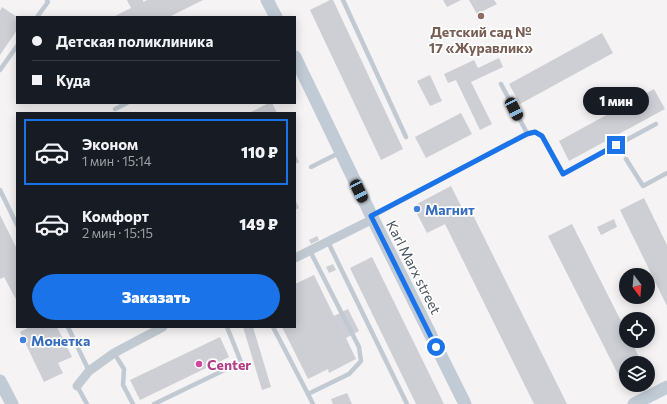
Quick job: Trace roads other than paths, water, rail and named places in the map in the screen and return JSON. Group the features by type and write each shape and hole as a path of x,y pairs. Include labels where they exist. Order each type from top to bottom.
{"street":[{"path":"267,0 275,16"},
{"name":"Karl Marx street","path":"296,60 340,153 465,404"},
{"path":"296,258 372,218"},
{"path":"77,386 89,371 114,353 162,328"},
{"path":"0,381 11,404"},
{"path":"634,404 667,387"}],"lane":[{"path":"343,0 406,137"},
{"path":"38,16 48,1"},
{"path":"0,70 16,47"},
{"path":"501,84 527,134"},
{"path":"115,109 125,104"},
{"path":"372,218 527,134 535,132 542,136 563,174 656,124"},
{"path":"311,167 340,153"},
{"path":"626,159 642,186 667,173"},
{"path":"0,190 16,223"},
{"path":"328,242 407,404"},
{"path":"308,394 349,374 361,361 359,347 310,251"},
{"path":"68,328 89,371"},
{"path":"154,404 240,362 227,328"},
{"path":"274,328 313,404"},
{"path":"114,353 124,369 123,385 133,404"},
{"path":"77,386 87,404"},
{"path":"166,398 170,404"}],"place":[{"name":"Детский сад № 17 «Журавлик»","path":"481,16"},
{"name":"Магнит","path":"417,209"},
{"name":"Монетка","path":"23,340"},
{"name":"Center","path":"199,364"}]}
